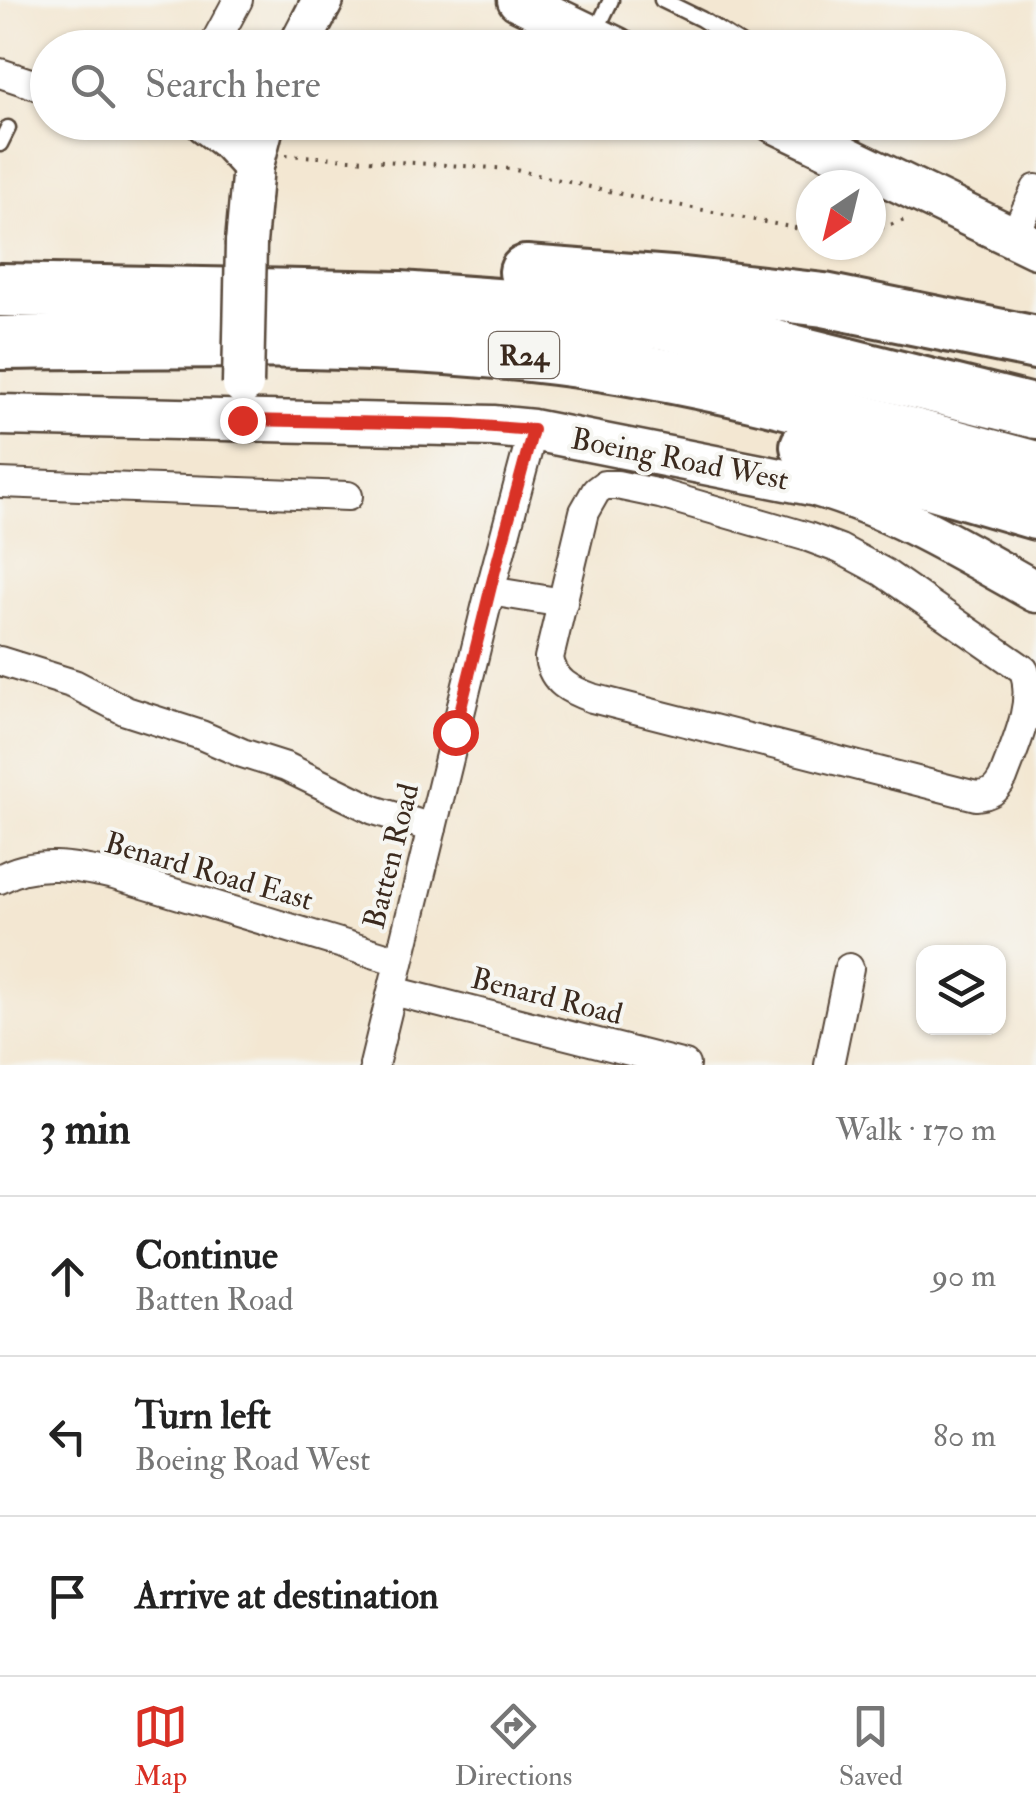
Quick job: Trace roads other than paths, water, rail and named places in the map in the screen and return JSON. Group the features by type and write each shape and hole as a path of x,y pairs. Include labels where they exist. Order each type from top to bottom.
{"highway":[{"path":"0,281 144,272 543,272 824,300 1036,343"},
{"name":"R24","path":"0,290 400,298 567,310 665,323 764,344 1036,412"},
{"path":"204,340 408,363 533,382 742,428 1036,513"},
{"name":"R24","path":"0,343 204,340 408,345 555,358 653,373 759,396 1036,468"}],"street":[{"path":"222,30 238,0"},
{"path":"518,0 580,30"},
{"path":"308,30 324,2"},
{"path":"0,73 30,83"},
{"path":"229,140 258,147 246,243 242,402"},
{"path":"811,140 1025,243 1036,189"},
{"name":"Boeing Road West","path":"0,416 242,402 533,430 847,495 902,519 1036,592"},
{"name":"Batten Road","path":"374,1065 533,430"},
{"path":"0,483 348,496"},
{"path":"604,485 618,485 660,494 808,537 883,572 1024,670 1029,681 1028,706 998,788 988,796 976,796 570,690 556,678 549,658 562,603 584,512 596,491 604,485"},
{"path":"490,591 562,603"},
{"path":"0,661 74,684 126,710 286,767 374,810 432,828"},
{"name":"Benard Road East","path":"0,879 30,868 82,868 399,961"},
{"path":"829,1065 849,968"},
{"name":"Benard Road","path":"393,991 686,1065"}],"lane":[{"path":"607,30 611,0"},
{"path":"662,0 718,30"},
{"path":"0,144 8,128"}]}
